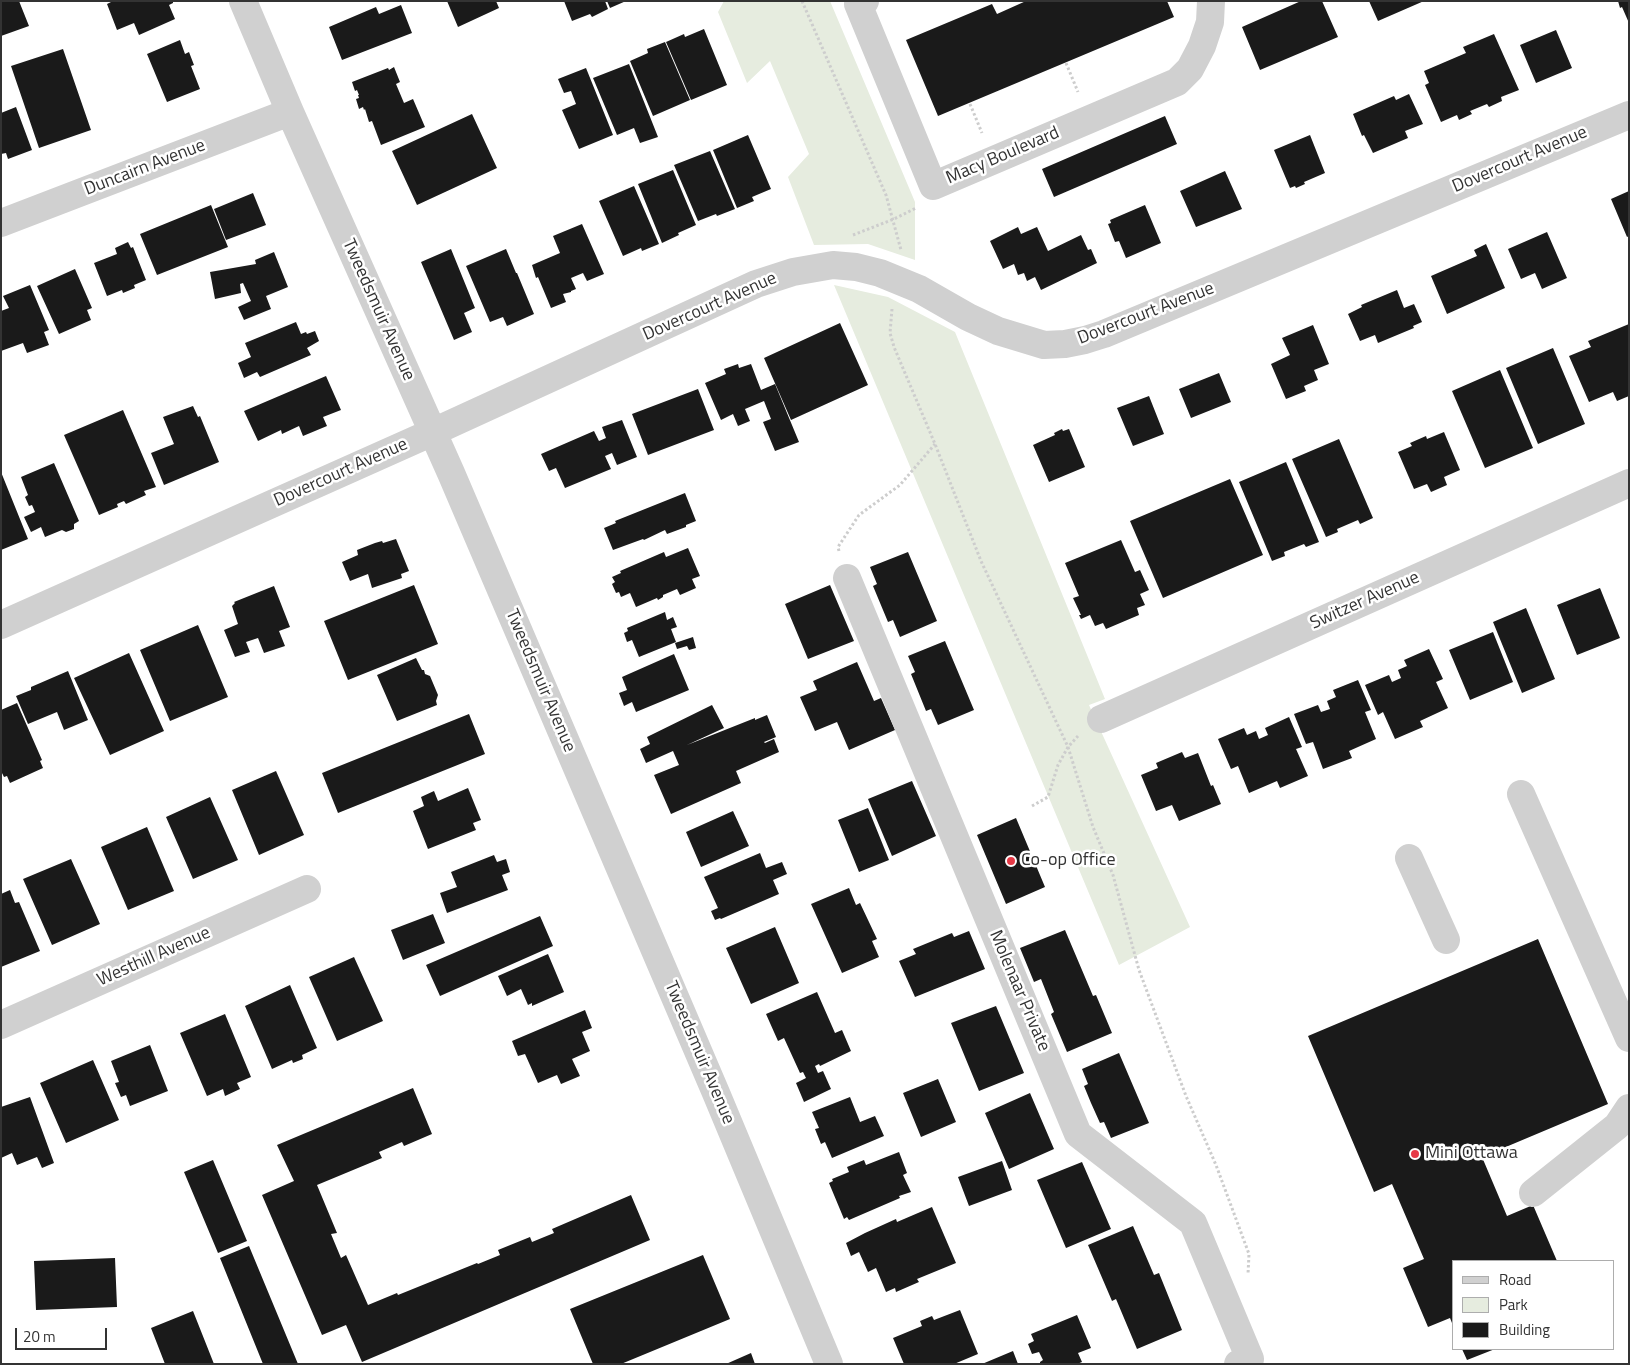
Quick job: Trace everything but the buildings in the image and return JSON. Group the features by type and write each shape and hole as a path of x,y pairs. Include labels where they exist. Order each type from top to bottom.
{"street":[{"name":"Tweedsmuir Avenue","path":"243,1 290,112 433,432 708,1075 829,1364"},
{"name":"Macy Boulevard","path":"865,1 858,4 933,186 1177,82 1190,69 1202,46 1210,22 1211,1"},
{"name":"Duncairn Avenue","path":"1,223 290,112"},
{"name":"Dovercourt Avenue","path":"1,625 433,432 747,288 780,276 812,268 833,266 856,267 880,273 918,289 968,317 998,331 1044,345 1065,344 1104,334 1629,115"},
{"name":"Switzer Avenue","path":"1101,719 1629,483"},
{"name":"Molenaar Private","path":"847,578 1078,1134 1193,1223 1229,1310 1244,1361"},
{"path":"1521,794 1629,1038"},
{"path":"1410,858 1446,940"},
{"name":"Westhill Avenue","path":"1,1025 307,889"},
{"path":"1533,1193 1617,1126 1629,1108"}],"path":[{"path":"802,1 886,195 894,219 903,257 891,312 890,333 894,347 935,444 980,561 1068,747 1093,827 1113,875 1139,970 1186,1096 1216,1165 1249,1254 1247,1281 1229,1310"},
{"path":"848,238 926,203 933,186"},
{"path":"847,578 838,547 859,515 900,485 935,444"},
{"path":"1032,806 1048,797 1058,764 1068,747 1078,736 1101,719"}],"green space":[{"path":"724,1 830,1 915,202 915,260 868,244 814,245 788,177 809,154 770,61 747,83 718,12"},
{"path":"834,285 888,297 955,332 1105,699 1089,705 1190,927 1119,965"}],"place":[{"name":"Co-op Office","path":"1011,861"},
{"name":"Mini Ottawa","path":"1415,1154"}]}
